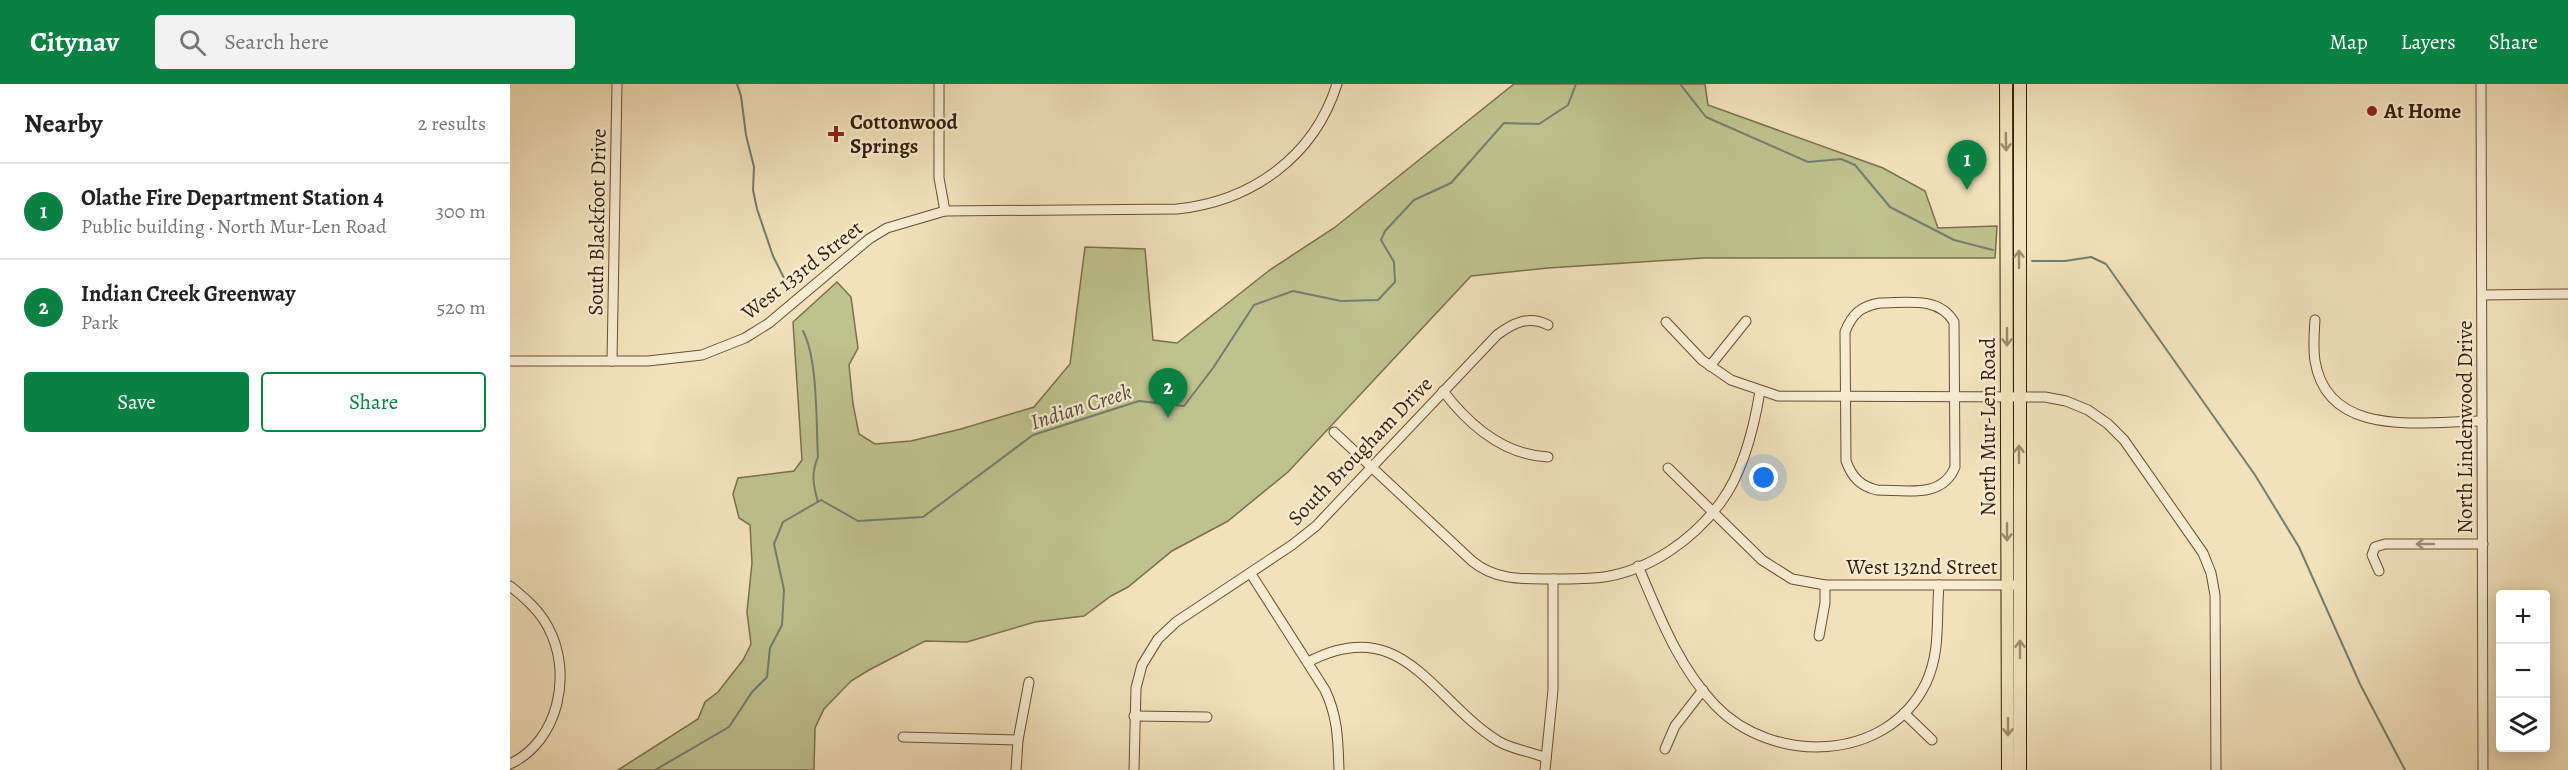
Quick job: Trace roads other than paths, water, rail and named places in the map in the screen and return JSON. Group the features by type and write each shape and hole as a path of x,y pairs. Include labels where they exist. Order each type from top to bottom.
{"main road":[{"name":"North Mur-Len Road","path":"2006,84 2013,397 2014,585 2020,770"},
{"name":"North Mur-Len Road","path":"2013,397 2019,84"},
{"name":"North Mur-Len Road","path":"2008,770 2014,585"}],"street":[{"name":"South Blackfoot Drive","path":"612,361 617,84"},
{"path":"939,84 939,178 945,211"},
{"name":"West 133rd Street","path":"510,361 680,359 702,355 730,344 785,311 869,239 887,228 945,211 1196,207 1231,198 1272,176 1300,150 1321,122 1337,84"},
{"name":"North Lindenwood Drive","path":"2481,84 2483,770"},
{"path":"2482,295 2568,294"},
{"path":"1934,303 1948,312 1954,322 1956,335 1956,397 1955,467 1946,483 1937,489 1927,490 1877,490 1859,483 1850,473 1846,461 1845,397 1845,332 1850,320 1868,305 1934,303"},
{"name":"South Brougham Drive","path":"1134,770 1134,716 1139,676 1146,657 1158,639 1176,622 1251,574 1316,526 1504,329 1527,320 1538,320 1548,325"},
{"path":"2315,320 2314,359 2319,378 2329,394 2350,412 2367,419 2386,422 2482,421"},
{"path":"1710,366 1746,321"},
{"path":"1666,322 1710,366 1731,380 1760,391 1798,398 2045,397 2066,401 2088,410 2108,424 2124,440 2203,553 2211,573 2215,595 2216,770"},
{"path":"1443,391 1452,403 1500,445 1519,453 1548,457"},
{"path":"1334,432 1479,567 1508,578 1605,577 1669,552 1696,530 1721,502 1736,475 1755,422 1760,391"},
{"name":"West 132nd Street","path":"1668,468 1761,560 1785,576 1804,583 2014,585"},
{"path":"2379,571 2372,555 2375,547 2385,544 2483,544"},
{"path":"1638,566 1666,631 1689,672 1716,705 1740,727 1773,740 1803,748 1835,747 1860,740 1884,729 1904,713 1920,694 1935,660 1940,585"},
{"path":"1251,574 1334,707 1338,728 1339,770"},
{"path":"1545,770 1553,690 1553,579"},
{"name":"West 132nd Street","path":"1819,636 1825,603 1825,585"},
{"path":"510,586 536,608 548,626 558,657 560,687 559,702 550,727 533,749 510,765"},
{"path":"1308,663 1324,654 1349,648 1371,648 1390,653 1416,668 1498,741 1546,758"},
{"path":"1016,770 1018,740 1029,682"},
{"path":"1665,750 1676,726 1703,690"},
{"path":"1904,713 1932,740"},
{"path":"1134,716 1207,717"},
{"path":"903,737 1018,740"}],"waterway":[{"path":"737,84 754,167 753,190 757,209 773,256 786,282"},
{"name":"Indian Creek","path":"655,770 729,727 752,692 767,677 770,648 782,625 784,590 774,544 783,522 821,500 858,521 923,517 1033,435 1139,401 1184,406 1213,368 1254,305 1293,291 1341,301 1378,300 1395,282 1394,262 1381,240 1385,231 1414,200 1451,183 1504,123 1539,124 1568,105 1576,84"},
{"path":"1680,84 1706,117 1808,162 1841,159 1855,165 1890,207 1954,240 1993,250"},
{"path":"2032,261 2065,261 2091,257 2106,264 2255,475 2299,547 2360,684 2405,770"},
{"path":"803,331 808,343 814,374 818,457 814,468 814,479 818,502"}],"place":[{"name":"At Home","path":"2372,111"},
{"name":"Cottonwood Springs","path":"836,134"},
{"name":"Olathe Fire Department Station 4","path":"1967,190"},
{"name":"Indian Creek Greenway","path":"1168,418"}]}
